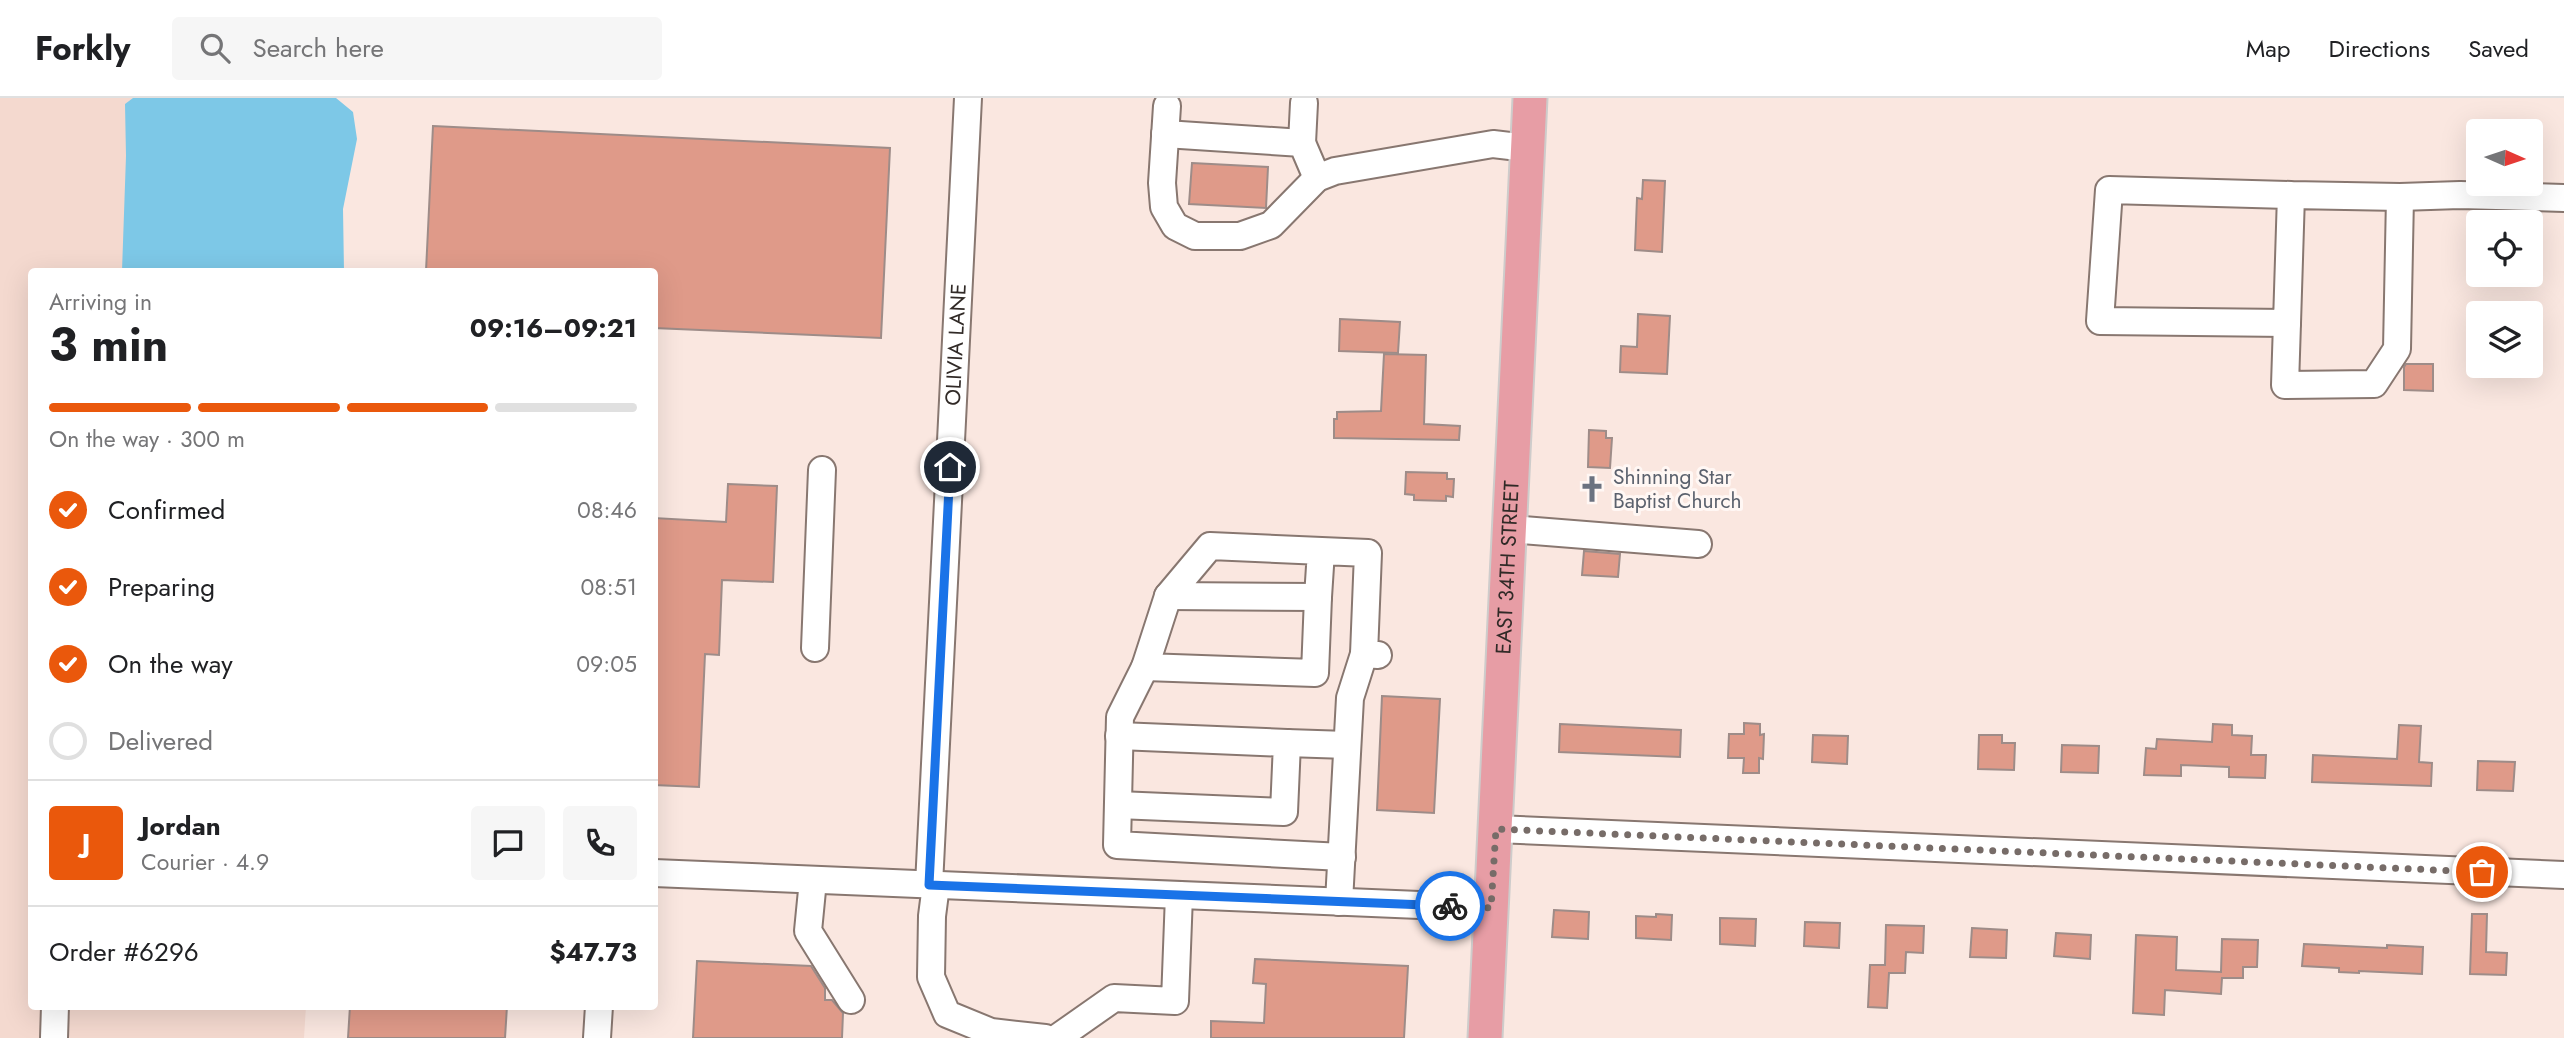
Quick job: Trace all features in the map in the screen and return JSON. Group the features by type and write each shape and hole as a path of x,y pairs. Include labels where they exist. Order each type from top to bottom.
{"main road":[{"name":"EAST 34TH STREET","path":"1485,1038 1530,98"}],"street":[{"name":"OLIVIA LANE","path":"968,98 931,977 947,1014 991,1032 1045,1038"},
{"path":"1304,103 1302,143 1317,178"},
{"path":"1167,106 1162,183 1164,207 1175,226 1195,236 1240,236 1271,225 1317,178 1335,170 1493,144 1527,148"},
{"path":"1165,134 1302,143"},
{"path":"2287,323 2100,321 2109,190 2564,198"},
{"path":"2291,195 2285,385 2374,384 2397,349 2400,197"},
{"path":"815,648 822,470"},
{"path":"1510,530 1698,544"},
{"path":"1339,901 1342,857 1350,698 1371,654 1368,554 1210,546 1168,596 1145,667 1120,717 1116,845 1342,857"},
{"path":"1315,673 1321,551"},
{"path":"1168,596 1318,597"},
{"path":"1145,667 1315,673 1350,698"},
{"path":"1119,736 1347,745"},
{"path":"1118,805 1284,812 1287,743"},
{"path":"1496,829 2564,875"},
{"path":"658,873 1491,908"},
{"path":"813,880 808,931 851,1000"},
{"path":"1057,1038 1114,998 1175,1001 1179,895"},
{"path":"54,1038 55,1010"},
{"path":"597,1038 599,1010"}],"shaded area":[{"path":"0,98 133,98 124,268 28,268 28,1010 306,1010 304,1038 0,1038"}],"water":[{"path":"133,98 336,98 353,112 357,139 343,209 344,268 122,268 125,104"}],"building":[{"path":"433,126 890,148 881,338 658,328 658,268 426,268"},
{"path":"1192,163 1268,167 1266,208 1189,204"},
{"path":"1643,180 1665,181 1662,252 1635,250 1637,198 1642,199"},
{"path":"1638,314 1670,316 1667,374 1620,372 1621,346 1637,347"},
{"path":"1340,319 1400,322 1398,353 1339,351"},
{"path":"1384,354 1426,355 1424,424 1460,426 1459,440 1334,438 1334,419 1337,419 1337,412 1381,411"},
{"path":"2406,364 2433,364 2433,391 2404,390"},
{"path":"1589,430 1606,431 1606,438 1612,438 1610,468 1588,467"},
{"path":"1406,472 1447,473 1447,479 1454,479 1453,497 1446,496 1446,501 1414,500 1414,495 1405,494"},
{"path":"728,484 777,486 773,582 722,580 719,655 705,654 699,787 658,785 658,518 726,522"},
{"path":"1584,551 1620,554 1618,577 1582,575"},
{"path":"1382,696 1440,699 1434,813 1377,810"},
{"path":"1744,723 1760,724 1760,735 1764,734 1763,759 1759,758 1759,773 1743,773 1744,758 1728,758 1729,734 1744,734"},
{"path":"1560,724 1681,730 1680,757 1559,752"},
{"path":"2213,724 2232,725 2232,735 2252,736 2251,755 2266,755 2265,778 2229,777 2229,767 2181,765 2181,776 2144,775 2146,748 2156,749 2157,739 2212,742"},
{"path":"2399,725 2421,726 2419,762 2432,763 2431,786 2312,782 2313,755 2397,759"},
{"path":"1813,735 1848,736 1847,764 1812,762"},
{"path":"1979,735 2002,735 2002,743 2015,743 2014,770 1978,769"},
{"path":"2062,745 2099,746 2098,773 2061,772"},
{"path":"2478,761 2515,762 2513,791 2477,790"},
{"path":"1554,910 1589,912 1588,939 1552,937"},
{"path":"1656,914 1672,915 1671,940 1636,938 1636,916 1656,917"},
{"path":"2472,914 2487,914 2486,952 2507,953 2506,975 2470,974"},
{"path":"1720,918 1756,919 1755,946 1720,944"},
{"path":"1805,922 1840,923 1839,948 1804,946"},
{"path":"1886,925 1924,926 1923,953 1906,952 1905,973 1889,973 1887,1008 1868,1007 1870,965 1885,965"},
{"path":"1972,928 2007,930 2006,958 1970,957"},
{"path":"2056,933 2091,935 2090,959 2054,956"},
{"path":"2136,935 2177,937 2176,970 2221,972 2222,939 2258,940 2257,967 2243,967 2243,978 2222,978 2221,994 2165,990 2164,1015 2133,1013"},
{"path":"2304,944 2423,947 2422,974 2339,972 2339,968 2302,966"},
{"path":"1255,959 1408,966 1404,1038 1211,1038 1211,1021 1264,1023 1266,984 1253,983"},
{"path":"697,961 811,966 825,988 825,1000 832,1000 843,1013 842,1038 693,1038"},
{"path":"350,1010 507,1010 505,1038 348,1038"}],"way so far":[{"path":"1450,906 1491,908 1496,829 2482,872"}],"place":[{"name":"Shinning Star Baptist Church","path":"1592,489"}],"route":[{"path":"950,467 929,885 1450,906"}]}
